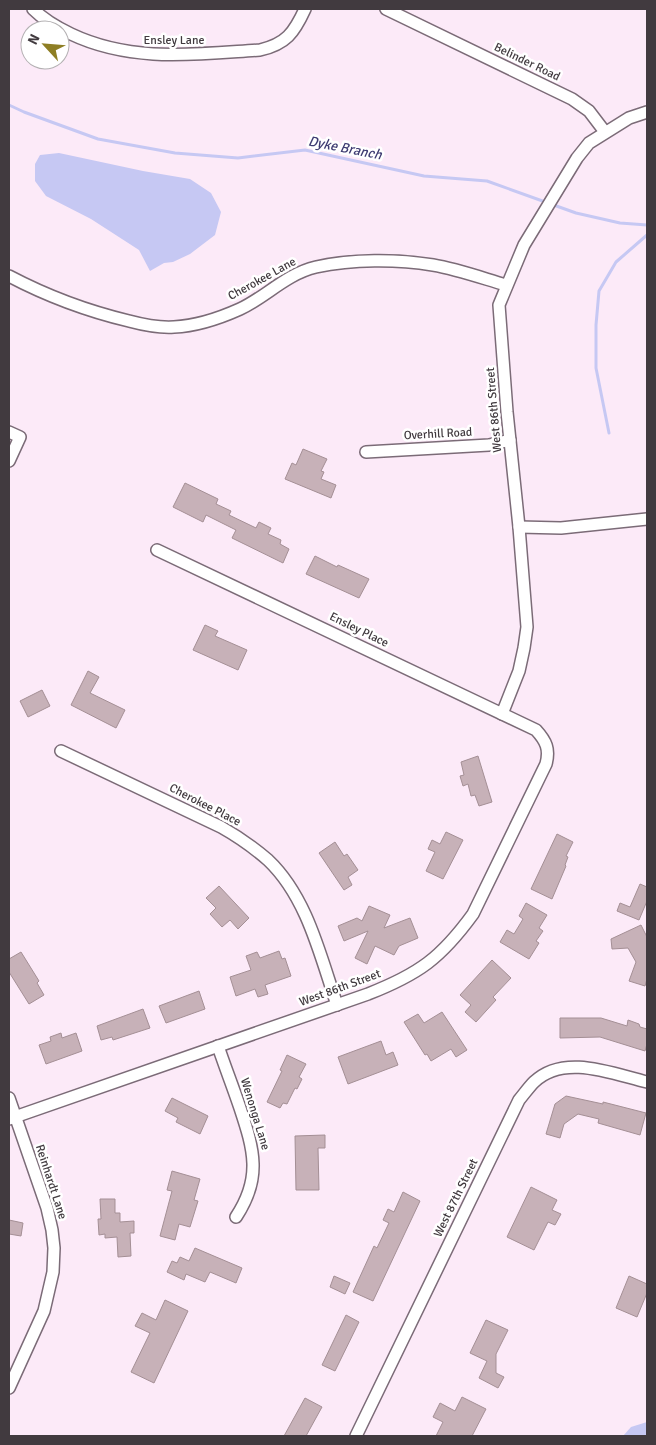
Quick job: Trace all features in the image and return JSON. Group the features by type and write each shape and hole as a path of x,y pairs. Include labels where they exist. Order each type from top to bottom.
{"street":[{"name":"Ensley Lane","path":"33,9 59,28 104,47 147,55 170,56 260,50 273,47 284,41 292,33 305,9"},
{"name":"Belinder Road","path":"386,9 572,98 589,111 605,132"},
{"path":"605,132 629,118 647,112"},
{"name":"West 86th Street","path":"502,714 519,671 526,634 526,611 498,305 524,245 563,180 589,143 605,132"},
{"name":"Cherokee Lane","path":"9,276 62,300 100,314 157,327 173,327 234,312 295,274 341,263 390,261 433,265 506,284"},
{"path":"9,432 20,437 9,461"},
{"name":"Overhill Road","path":"366,452 489,445 510,440"},
{"path":"519,527 561,528 647,519"},
{"name":"Ensley Place","path":"157,550 536,730 546,741"},
{"name":"West 86th Street","path":"12,1118 337,1005 398,982 416,972 439,954 458,935 473,914 546,764 548,754 546,741"},
{"name":"Cherokee Place","path":"61,751 221,826 244,840 268,861 283,877 296,896 307,920 337,1005"},
{"name":"Wenonga Lane","path":"218,1046 248,1134 254,1161 250,1189 245,1203 236,1217"},
{"name":"West 87th Street","path":"356,1436 519,1100 535,1081 548,1072 562,1068 579,1066 647,1082"},
{"name":"Reinhardt Lane","path":"9,1098 12,1118 47,1208 54,1248 53,1272 44,1311 9,1388"}],"water":[{"path":"59,153 190,179 211,193 221,212 215,235 190,254 173,262 164,263 150,271 139,250 91,219 46,196 35,181 35,164 40,155"},
{"path":"647,1422 647,1436 623,1436 631,1427"}],"building":[{"path":"303,449 327,459 321,471 324,472 321,479 336,485 331,498 285,479 292,463 296,465"},
{"path":"185,483 218,499 216,504 231,511 229,515 256,528 259,522 271,528 268,534 281,540 280,544 289,549 283,563 232,538 236,530 206,515 203,522 173,507"},
{"path":"315,556 369,579 359,598 306,574"},
{"path":"205,625 218,631 215,636 247,650 238,670 193,650"},
{"path":"88,671 99,677 90,693 125,710 116,728 71,705"},
{"path":"42,690 50,706 28,717 20,701"},
{"path":"478,756 492,802 479,806 475,795 471,796 468,784 463,786 460,776 464,775 461,762"},
{"path":"446,832 463,840 443,879 426,871 435,852 428,849 432,840 440,844"},
{"path":"557,834 573,842 566,856 568,857 566,866 552,899 531,889"},
{"path":"335,842 344,856 347,854 358,870 348,877 352,885 344,890 319,853"},
{"path":"640,884 647,887 647,901 639,920 617,911 620,903 630,907"},
{"path":"219,886 249,918 238,929 230,920 222,927 210,914 216,908 206,898"},
{"path":"526,903 547,915 539,928 543,931 536,941 539,943 529,959 500,942 507,930 514,934 523,919 519,916"},
{"path":"369,906 390,915 384,928 410,918 418,938 399,946 394,955 375,946 367,964 355,958 368,931 344,941 338,926 357,918 362,921"},
{"path":"641,925 647,937 647,979 645,986 629,981 636,962 628,948 612,949 611,939"},
{"path":"279,951 282,959 285,958 291,976 265,985 268,994 258,997 255,989 236,996 230,977 251,970 246,956 257,952 260,958"},
{"path":"21,952 39,981 37,983 44,995 29,1004 9,972 9,959"},
{"path":"492,960 511,978 493,997 496,1000 476,1022 465,1012 471,1005 460,995"},
{"path":"199,991 205,1009 166,1023 159,1006"},
{"path":"143,1009 150,1028 113,1040 112,1037 101,1040 97,1026"},
{"path":"442,1012 467,1050 456,1057 451,1049 431,1061 427,1054 425,1055 404,1022 418,1014 424,1023"},
{"path":"560,1018 601,1018 627,1026 628,1020 639,1024 640,1027 647,1029 645,1051 600,1037 560,1038"},
{"path":"61,1033 62,1038 76,1033 82,1051 46,1064 39,1045 51,1041 50,1037"},
{"path":"381,1041 386,1055 393,1052 398,1065 348,1084 338,1057"},
{"path":"287,1055 306,1064 299,1077 302,1079 297,1089 295,1088 287,1104 283,1103 280,1108 267,1102 282,1071 280,1070"},
{"path":"566,1096 603,1104 603,1102 646,1113 640,1135 598,1123 599,1119 578,1114 564,1124 560,1138 546,1134 555,1104"},
{"path":"172,1098 208,1116 200,1134 176,1122 178,1118 165,1111"},
{"path":"325,1135 325,1148 318,1148 319,1190 296,1190 295,1136"},
{"path":"172,1171 200,1179 194,1200 198,1201 190,1227 179,1224 175,1240 160,1236 172,1191 167,1190"},
{"path":"531,1187 557,1200 552,1210 561,1214 555,1225 548,1222 534,1250 507,1237"},
{"path":"403,1192 420,1201 373,1301 353,1292 374,1246 377,1248 389,1223 383,1220 388,1209 394,1212"},
{"path":"100,1199 115,1199 115,1213 120,1213 120,1222 134,1221 134,1233 130,1233 131,1256 118,1257 117,1237 105,1238 105,1234 99,1235 98,1219 101,1219"},
{"path":"9,1220 23,1223 21,1236 9,1234"},
{"path":"195,1248 242,1268 236,1283 210,1272 205,1282 186,1274 184,1280 167,1272 172,1261 177,1263 180,1257 189,1261"},
{"path":"334,1276 350,1283 345,1294 330,1287"},
{"path":"629,1276 647,1284 647,1293 637,1317 616,1308"},
{"path":"165,1300 188,1311 154,1383 131,1372 150,1333 135,1326 142,1313 156,1320"},
{"path":"346,1315 359,1322 335,1371 322,1365"},
{"path":"486,1320 508,1330 496,1354 496,1373 504,1377 498,1388 479,1378 487,1361 470,1353"},
{"path":"462,1397 486,1409 472,1436 436,1436 443,1422 433,1417 440,1403 455,1411"},
{"path":"305,1398 322,1407 306,1436 284,1436"}],"waterway":[{"name":"Dyke Branch","path":"9,105 98,139 175,153 238,158 305,150 424,176 487,181 576,213 620,223 647,225"},
{"path":"609,433 596,368 596,325 599,291 616,262 647,235"}]}
